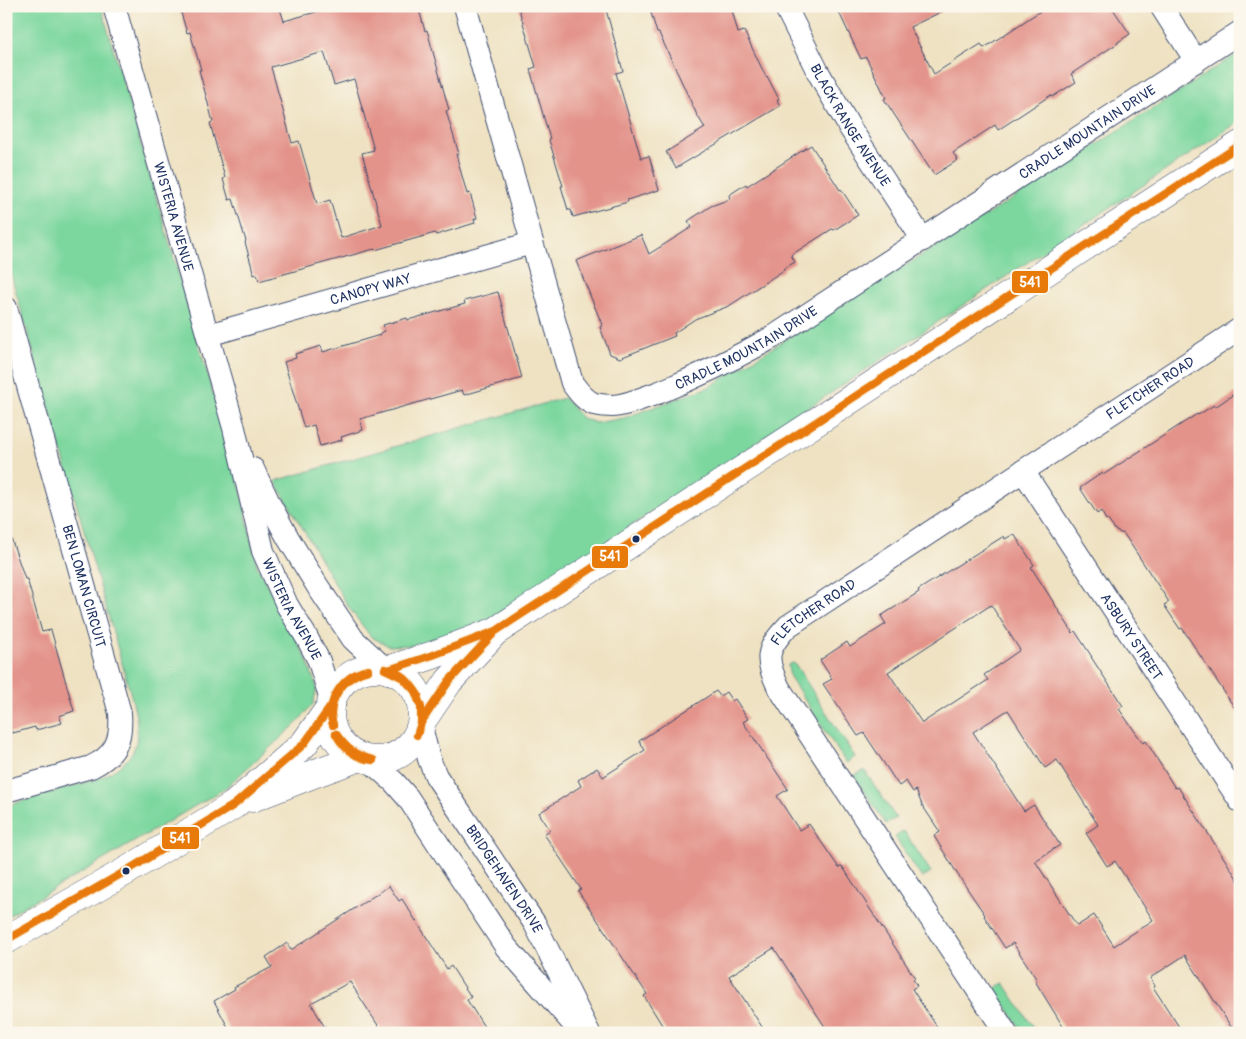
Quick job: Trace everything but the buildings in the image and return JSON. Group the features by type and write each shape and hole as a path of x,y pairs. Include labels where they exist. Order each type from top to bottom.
{"main road":[{"path":"496,631 449,681 421,724 415,739 406,750 381,760 364,758 349,751 340,742 334,731 331,719 332,705 337,690 346,680 358,672 371,668 387,669 433,655 496,631 1108,230 1240,146"},
{"path":"1154,202 1240,161"},
{"path":"387,669 400,675 411,684 418,695 422,708 421,724"},
{"path":"6,940 128,870 234,805 304,744 332,705"},
{"path":"234,805 321,771 364,758"}],"street":[{"name":"WISTERIA AVENUE","path":"114,6 234,428 262,551 318,661 332,705"},
{"name":"CRADLE MOUNTAIN DRIVE","path":"465,6 572,383 586,400 594,404 613,406 642,399 684,382 745,353 773,337 1240,32"},
{"name":"BLACK RANGE AVENUE","path":"785,6 818,72 850,128 923,240"},
{"path":"1161,6 1196,61"},
{"name":"CANOPY WAY","path":"208,335 532,243"},
{"name":"BEN LOMAN CIRCUIT","path":"6,308 120,713 121,726 116,746 101,763 6,791"},
{"name":"FLETCHER ROAD","path":"1006,1033 779,688 771,671 769,658 771,648 776,639 788,626 1240,329"},
{"name":"WISTERIA AVENUE","path":"234,428 270,505 318,587 353,639 387,669"},
{"name":"ASBURY STREET","path":"1023,471 1240,801"},
{"name":"BRIDGEHAVEN DRIVE","path":"421,724 428,759 436,776 535,924 589,1033"},
{"path":"364,758 394,782 408,798 506,947 581,1033"}],"green space":[{"path":"6,6 101,6 241,491 257,566 306,658 317,688 313,704 296,724 224,789 6,917 6,806 97,779 112,772 123,764 135,746 137,724 131,695 6,257"},
{"path":"1240,52 1240,121 491,619 420,645 389,646 371,637 349,608 275,481 564,398 582,418 596,423 624,418 709,387 1014,198"},
{"path":"795,664 855,757 846,763 790,677 788,665"},
{"path":"864,770 896,818 886,824 854,776"},
{"path":"904,831 931,872 922,878 895,837"},
{"path":"1004,983 1033,1027 1024,1033 994,989"}],"transit line":[{"name":"541","path":"388,670 496,631 1240,145"},
{"name":"541","path":"422,721 449,681 493,634"},
{"name":"541","path":"385,669 404,678 418,695"},
{"name":"541","path":"385,669 403,678 415,691 421,707 421,723 417,735"},
{"name":"541","path":"333,725 332,707 338,690 351,677 368,670"},
{"name":"541","path":"333,725 332,705 338,691 354,675 368,670"},
{"name":"541","path":"6,940 128,870 234,805 304,744 331,706"},
{"name":"541","path":"336,734 352,751 373,760"},
{"name":"541","path":"336,734 342,744 351,752 373,760"}]}
